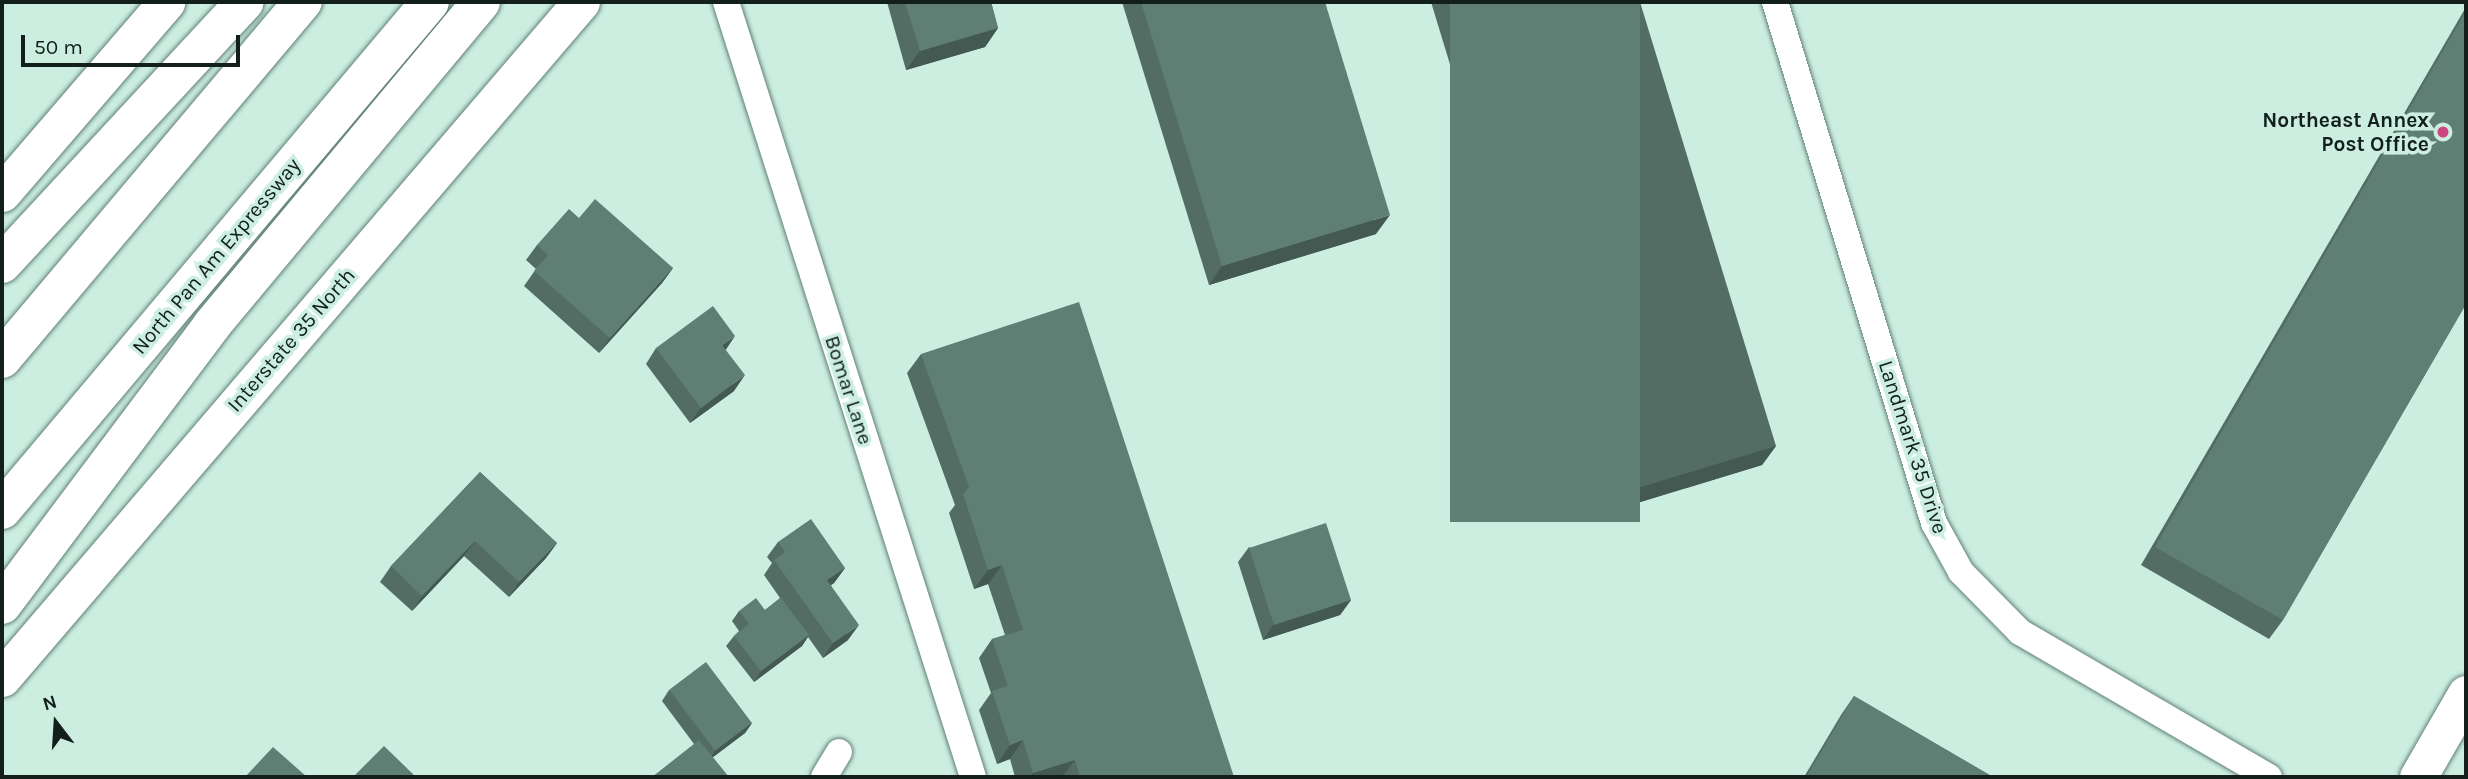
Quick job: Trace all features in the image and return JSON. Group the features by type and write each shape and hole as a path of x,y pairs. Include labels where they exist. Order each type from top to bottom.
{"highway":[{"path":"2,264 246,2"},
{"path":"2,359 303,2"},
{"name":"North Pan Am Expressway","path":"2,510 430,2"},
{"path":"2,605 212,325 481,2"}],"main road":[{"path":"2,193 166,2"},
{"name":"Interstate 35 North","path":"2,678 580,2"},
{"path":"2418,777 2466,694"}],"street":[{"name":"Bomar Lane","path":"726,2 973,777"},
{"name":"Landmark 35 Drive","path":"1775,2 1934,523 1961,572 2020,632 2269,777"},
{"path":"824,777 839,752"}],"building":[{"path":"905,2 991,2 998,28 920,51"},
{"path":"1141,2 1325,2 1390,215 1222,266"},
{"path":"1450,2 1640,2 1640,522 1450,522"},
{"path":"2466,11 2466,304 2283,620 2155,547"},
{"path":"595,199 673,268 610,338 534,271 548,255 537,245 569,209 579,218"},
{"path":"1079,302 1234,777 1080,777 1075,760 1033,773 1023,740 1010,745 992,691 1008,686 992,639 1023,630 1002,565 988,570 963,494 969,487 921,354"},
{"path":"713,306 735,336 722,345 745,375 701,408 656,348"},
{"path":"480,472 557,543 519,582 475,541 422,596 391,566"},
{"path":"811,519 845,568 827,580 859,625 833,643 774,560 785,552 778,542"},
{"path":"1326,523 1351,600 1274,625 1249,548"},
{"path":"756,598 765,610 781,598 809,635 761,671 734,636 749,624 739,611"},
{"path":"706,662 752,723 715,750 669,690"},
{"path":"1854,696 1993,777 1806,777"},
{"path":"699,740 729,777 652,777"},
{"path":"384,746 416,777 353,777"},
{"path":"273,747 307,777 245,777"}],"place":[{"name":"Northeast Annex Post Office","path":"2443,132"}]}
